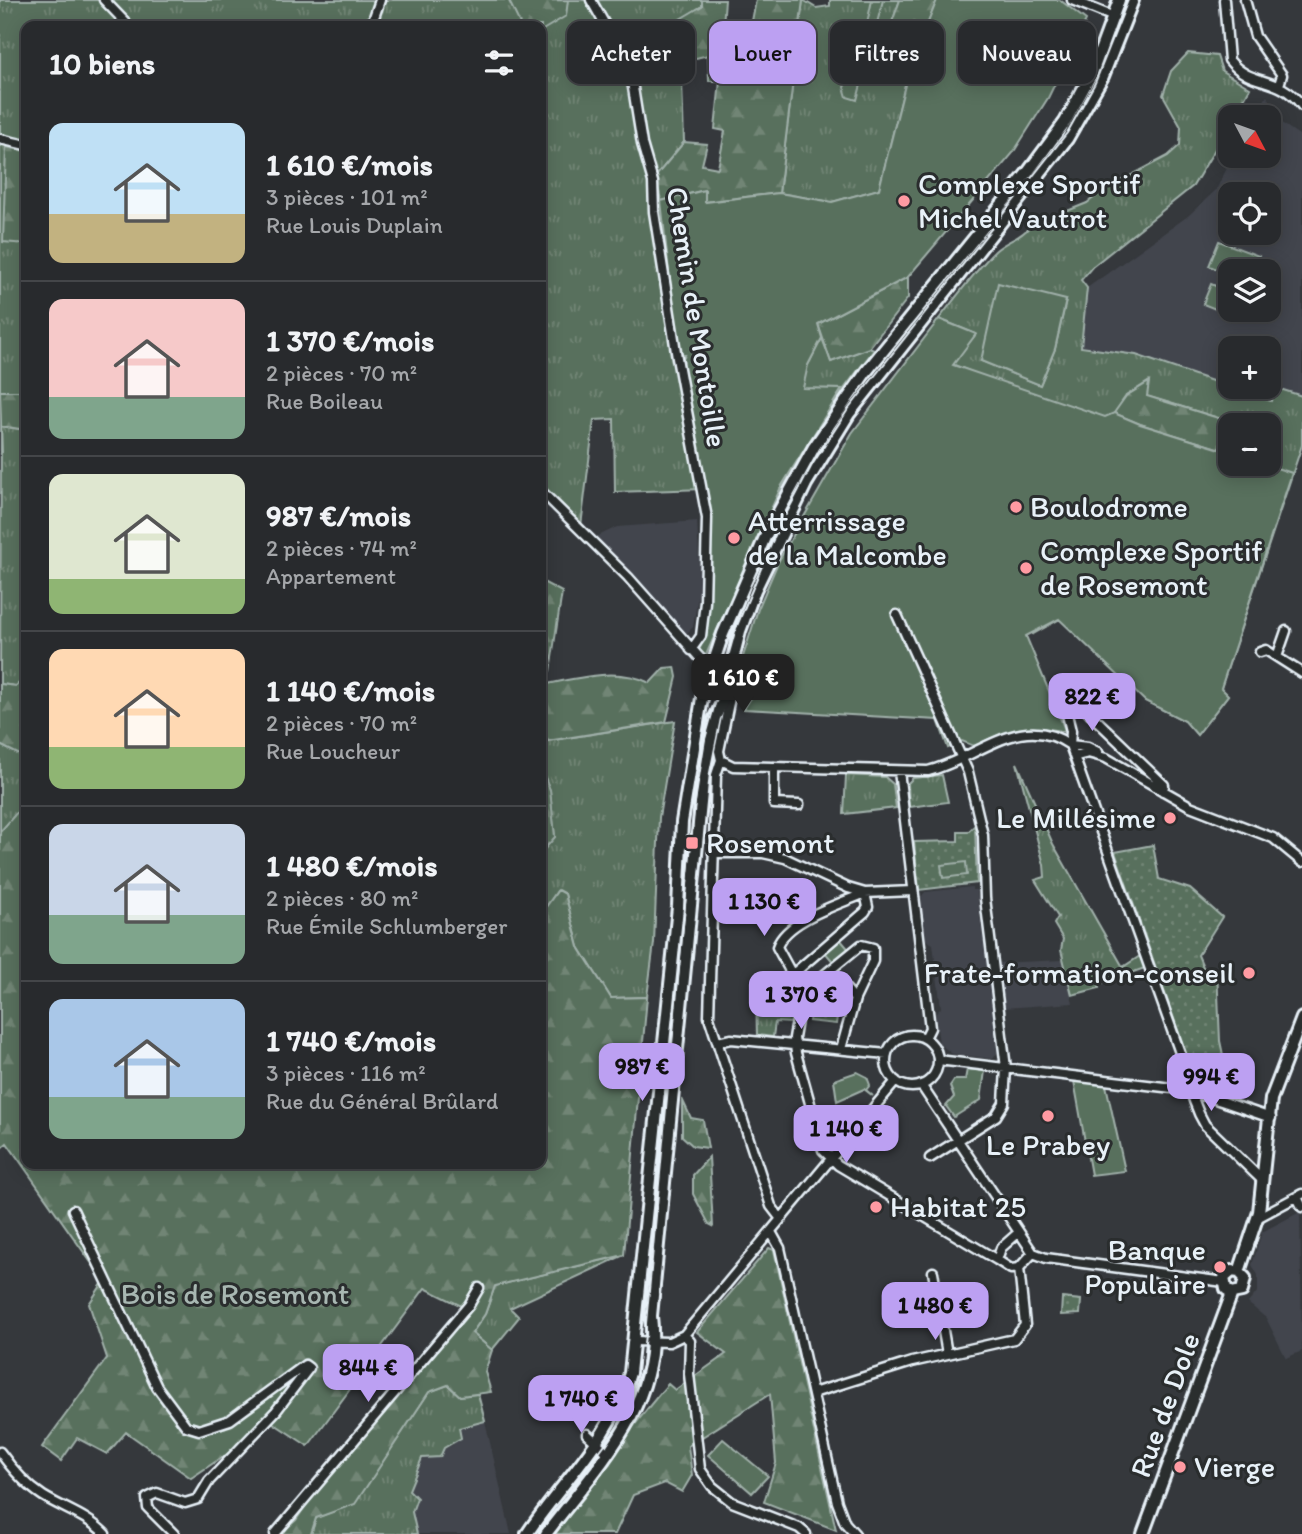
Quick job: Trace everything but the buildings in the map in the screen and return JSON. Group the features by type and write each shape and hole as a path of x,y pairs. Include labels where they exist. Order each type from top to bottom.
{"main road":[{"path":"527,1534 596,1443 626,1387 634,1341 678,907 682,822 702,698 723,634 766,535 814,447 866,372 1051,142 1092,73 1119,0"},
{"path":"546,1534 608,1452 638,1406 645,1387 653,1342 651,1316 701,794 708,749 755,590 779,535 825,450 877,377 1067,139 1104,76 1133,0"},
{"path":"1239,1272 1257,1217 1273,1093 1302,1018"},
{"path":"1271,1118 1302,1032"},
{"path":"1239,1272 1244,1276 1246,1284 1239,1293 1232,1293 1226,1289 1224,1282 1229,1273 1239,1272"},
{"name":"Rue de Dole","path":"1143,1534 1232,1293"}],"street":[{"path":"104,0 124,21"},
{"path":"373,21 380,0"},
{"name":"Chemin de Montoille","path":"591,0 630,69 642,145 653,182 660,253 707,518 705,602 701,636 691,650"},
{"path":"1072,0 1114,17"},
{"path":"1224,0 1229,61 1247,76 1288,89 1302,106"},
{"path":"1245,0 1255,36 1282,75 1279,85"},
{"path":"0,139 21,144"},
{"path":"546,496 628,577 725,685 732,699 716,775 709,1017 771,1206 782,1219"},
{"path":"897,615 963,757 984,835 985,898 1006,1068 1001,1110 930,1158"},
{"path":"1278,654 1286,631"},
{"path":"1261,652 1266,650 1278,654 1302,673"},
{"path":"1163,791 1164,785 1060,685 1071,731 1070,745 1184,1064 1189,1090 1199,1115 1214,1134 1263,1181"},
{"path":"721,760 733,766 928,771 1014,734 1050,735 1070,745 1088,747 1196,809 1273,838 1302,862"},
{"path":"1076,756 1088,753 1107,758"},
{"path":"774,767 774,804 799,805"},
{"path":"899,771 930,1028 925,1038"},
{"path":"713,853 763,853 785,859 848,888 865,892 914,891"},
{"path":"793,974 865,912 868,907 865,892"},
{"path":"865,892 830,906 782,937 777,951 802,993 794,1045 823,1150 832,1160 1011,1269 1019,1268 1033,1253"},
{"path":"802,993 861,945 873,948 871,968 855,999 841,1049"},
{"path":"830,972 855,999"},
{"path":"915,1035 925,1038 934,1048 938,1060 933,1075 921,1085 908,1086 896,1081 887,1068 887,1054 900,1038 915,1035"},
{"path":"718,1042 731,1039 887,1054"},
{"path":"938,1060 1189,1090 1271,1118"},
{"path":"634,1341 669,1342 684,1335 896,1081"},
{"path":"921,1085 1033,1253 1046,1258 1224,1282"},
{"path":"1257,1217 1299,1196 1302,1207"},
{"path":"73,1210 157,1387 165,1402 186,1426 199,1430 230,1420 305,1365 309,1368 289,1395 209,1481 198,1499 185,1503 157,1493 147,1498 148,1508 174,1534"},
{"path":"771,1232 780,1248 839,1510 845,1523 855,1534"},
{"path":"997,1261 1001,1248 1018,1233"},
{"path":"813,1394 912,1362 1010,1341 1023,1328 1019,1268"},
{"path":"933,1272 947,1354"},
{"path":"275,1534 443,1337 479,1288"},
{"path":"684,1335 690,1341 689,1374 700,1469 712,1486 732,1502 799,1528 806,1534"},
{"path":"587,1434 608,1452"},
{"path":"0,1452 14,1471 42,1495 95,1523 105,1534"}],"shaded area":[{"path":"1267,96 1272,105 1261,105"},
{"path":"1281,120 1302,137 1302,396 1271,401 1265,399 1281,399 1281,336 1218,336 1218,383 1136,355 1081,347 1087,288 1188,216 1218,186 1218,245 1281,245 1281,182 1220,182 1227,168 1281,168"},
{"path":"697,521 700,584 693,627 684,636 596,537 617,527"},
{"path":"972,887 972,890 977,890 995,1034 997,1053 993,1059 952,1054 939,1043 935,1014 941,1008 933,944 926,940 923,919 921,897 925,892"},
{"path":"1063,960 1073,1003 1003,1008 997,963"},
{"path":"1300,1212 1302,1351 1286,1358 1266,1318 1248,1303 1258,1291 1258,1275 1252,1265 1262,1232"},
{"path":"485,1421 511,1534 417,1534 412,1512 417,1498 409,1490 421,1458 453,1445 458,1428"}],"green space":[{"path":"0,0 702,0 702,6 680,21 567,21 567,84 682,84 684,142 656,176 676,334 685,355 808,365 822,338 831,362 869,348 874,350 823,420 778,495 739,574 706,655 699,651 708,613 711,571 710,528 705,489 615,492 614,419 594,420 581,526 546,491 546,21 21,21 21,391 0,391"},
{"path":"568,0 566,16 546,28 546,21 519,21 509,1"},
{"path":"702,0 725,0 723,21 709,21 709,81 708,55 695,58 695,21 680,19 702,6"},
{"path":"756,0 803,0 800,21 752,21"},
{"path":"803,0 816,8 830,6 830,0 900,0 892,21 830,21 830,84 905,84 879,189 832,202 779,193 793,84 816,84 816,21 800,21"},
{"path":"872,0 883,0 878,21 867,21"},
{"path":"900,0 937,0 929,21 892,21"},
{"name":"Complexe Sportif Michel Vautrot","path":"937,0 1060,0 1086,20 958,21 958,84 1055,84 1013,153 908,277 818,324 822,338 808,365 803,388 842,389 781,487 706,655 699,651 705,634 710,520 687,402 683,359 685,355 682,355 676,334 661,201 705,190 705,202 779,193 832,202 879,189 905,84 944,84 944,21 929,21"},
{"path":"1188,53 1217,56 1222,71 1250,88 1241,105 1218,105 1218,144 1193,186 1092,267 1081,280 1087,288 1081,347 1136,355 1218,383 1218,399 1271,401 1281,399 1281,389 1302,396 1302,445 1221,688 1228,695 1197,735 1185,721 1145,701 1060,619 1033,634 1018,602 981,376 952,364 976,334 939,319 980,267 1000,247 1030,226 1087,203 1105,189 1168,156 1180,145 1181,127 1163,95 1171,71","holes":["1066,301 1055,349 1040,385 981,361"]},
{"path":"720,84 793,84 779,193 704,202 704,190 661,201 656,176 684,142 707,144 702,165 718,168 725,131 715,129"},
{"path":"846,84 861,84 857,100 847,97 844,87"},
{"path":"6,147 21,150 21,244 3,242"},
{"path":"1218,244 1259,256 1258,259 1218,259 1218,269 1209,266"},
{"path":"908,277 908,298 869,348 831,362 818,324"},
{"path":"998,283 1066,300 1055,349 1040,385 981,361"},
{"path":"1211,284 1218,287 1218,310 1203,304"},
{"name":"Complexe Sportif de Rosemont","path":"939,319 976,334 953,365 1105,417 1114,413 1218,448 1218,476 1281,476 1281,469 1292,473 1221,688 1228,695 1197,735 1185,721 1145,701 1059,619 1026,636 1066,732 1040,728 1018,729 974,746 962,741 948,748 938,720 744,709 755,692 755,680 736,679 758,609 778,562 852,433"},
{"path":"1149,382 1147,396 1218,418 1218,448 1114,413 1126,396"},
{"path":"0,391 21,391 21,429 1,426"},
{"path":"1,426 21,429 21,682 16,686 0,684"},
{"path":"546,584 562,592 550,671 546,672"},
{"path":"675,667 677,677 666,722 546,741 546,684 596,675 624,675 650,683 664,668"},
{"path":"21,682 21,756 0,745 0,684 16,686"},
{"path":"675,721 659,817 654,943 647,997 611,998 579,947 565,894 557,891 546,907 546,847 555,837 550,790 546,780 546,741"},
{"path":"0,745 21,756 21,809 0,832"},
{"path":"1017,763 1053,844 1123,967 1140,956 1145,968 1099,984 1099,988 1072,995 1061,950 1063,939 1054,924 1058,917 1035,880 1045,877 1044,865"},
{"path":"846,775 885,777 893,784 896,808 844,814"},
{"path":"942,775 948,802 909,807 908,783 913,778"},
{"path":"546,780 550,790 555,837 546,847"},
{"name":"Bois de Rosemont","path":"21,808 21,1163 7,1143 0,1149 0,832"},
{"path":"975,825 977,883 919,890 914,842 958,841 958,832 968,832"},
{"path":"1153,845 1159,879 1190,889 1222,917 1198,955 1206,974 1217,969 1220,1041 1227,1073 1217,1081 1214,1094 1197,1084 1115,852"},
{"path":"966,862 967,875 943,878 941,865"},
{"name":"Bois de Rosemont","path":"558,890 565,894 579,947 611,998 647,997 624,1255 495,1286 485,1314 472,1333 492,1350 485,1372 491,1392 460,1396 448,1385 429,1392 355,1504 316,1518 311,1534 280,1534 296,1520 320,1484 470,1310 425,1288 308,1446 267,1419 233,1450 191,1478 126,1432 107,1454 77,1438 61,1461 42,1447 107,1358 89,1304 104,1281 25,1169 546,1169 546,907"},
{"path":"840,939 850,951 835,964 824,951"},
{"path":"784,972 794,987 791,1023 775,1022 773,1037 757,1035 756,996"},
{"path":"817,994 840,997 836,1024 809,1021 812,998"},
{"path":"772,999 789,1000 787,1019 771,1017"},
{"path":"967,1069 985,1071 981,1100 954,1117 946,1106 954,1097 950,1086 954,1080 965,1080"},
{"path":"857,1072 867,1077 870,1085 866,1090 873,1096 864,1089 837,1101 834,1080"},
{"path":"1074,1081 1106,1085 1125,1171 1091,1175"},
{"path":"682,1099 691,1118 703,1120 708,1148 693,1146 682,1136"},
{"path":"709,1157 713,1226 709,1224 693,1194 693,1175"},
{"path":"769,1248 774,1250 836,1530 764,1502 776,1463 770,1394 688,1446 692,1475 682,1492 665,1483 633,1495 615,1534 555,1534 668,1384 675,1390 726,1354 697,1332"},
{"path":"624,1255 510,1308 519,1317 492,1350 472,1333 485,1314 495,1286"},
{"path":"1062,1298 1081,1300 1080,1314 1061,1315"},
{"path":"448,1385 460,1396 478,1394 485,1421 459,1428 461,1438 444,1448 440,1457 422,1458 409,1490 417,1498 412,1512 417,1534 311,1534 316,1518 355,1503 429,1392"},
{"path":"723,1439 768,1476 752,1493 708,1455"}],"tram line":[{"path":"538,1534 622,1421 642,1366 694,808 705,739 736,628 775,535 812,465 847,411 1067,133 1095,83 1128,0"}],"place":[{"name":"Complexe Sportif Michel Vautrot","path":"904,201"},
{"name":"Boulodrome","path":"1016,507"},
{"name":"Atterrissage de la Malcombe","path":"734,538"},
{"name":"Complexe Sportif de Rosemont","path":"1026,568"},
{"name":"Le Millésime","path":"1170,818"},
{"name":"Rosemont","path":"692,843"},
{"name":"Frate-formation-conseil","path":"1249,973"},
{"name":"Le Prabey","path":"1048,1116"},
{"name":"Habitat 25","path":"876,1207"},
{"name":"Banque Populaire","path":"1220,1267"},
{"name":"Vierge","path":"1180,1467"}]}
